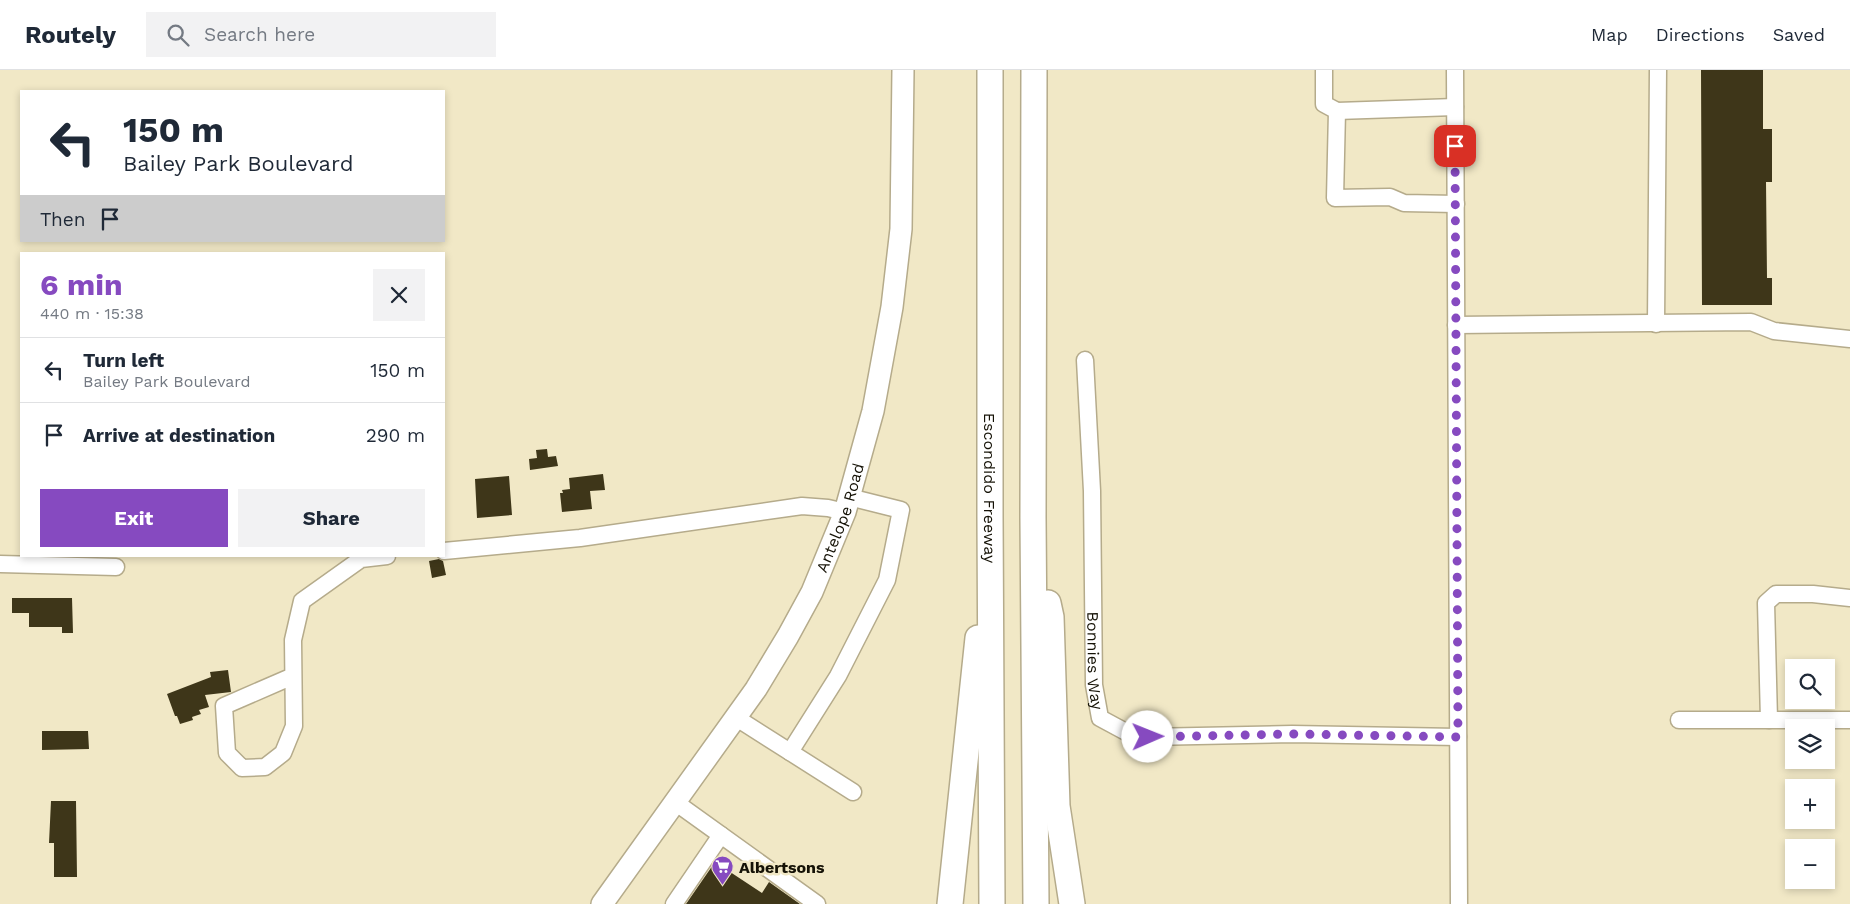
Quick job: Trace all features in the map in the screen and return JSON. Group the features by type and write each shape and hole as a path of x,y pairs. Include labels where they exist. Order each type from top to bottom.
{"highway":[{"name":"Escondido Freeway","path":"990,70 992,904"},
{"path":"1034,70 1033,518 1036,904"},
{"path":"950,904 990,516"},
{"path":"1033,518 1051,617 1057,806 1072,904"}],"main road":[{"name":"Antelope Road","path":"602,904 756,689 812,592 847,504 873,410 892,307 901,229 903,70"}],"street":[{"path":"1324,70 1324,104 1337,111 1455,107"},
{"path":"1455,70 1459,904"},
{"path":"1656,324 1658,70"},
{"path":"1337,111 1335,198 1390,197 1404,203 1456,204"},
{"path":"1456,325 1751,322 1774,331 1850,339"},
{"name":"Bonnies Way","path":"1085,360 1092,491 1094,685 1100,718 1126,732 1148,737 1292,734 1458,737"},
{"path":"445,551 589,536 802,506 828,508 847,504 901,510 887,580 838,676 790,752"},
{"path":"293,676 224,706 227,752 242,768 265,767 283,753 294,726 293,640 302,601 361,559 378,557"},
{"path":"0,564 116,567"},
{"path":"1769,720 1766,603 1776,594 1813,594 1850,598"},
{"path":"735,717 853,792"},
{"path":"1679,720 1850,720"},
{"path":"675,802 817,904"},
{"path":"674,904 721,835"}],"building":[{"path":"1701,70 1763,70 1763,129 1772,129 1772,182 1766,182 1767,278 1772,278 1772,305 1702,305"},
{"path":"547,449 548,457 556,456 558,466 530,470 529,459 537,458 536,450"},
{"path":"603,474 605,490 590,491 592,509 562,512 560,493 563,493 562,490 570,489 569,478"},
{"path":"509,476 512,515 477,518 475,479"},
{"path":"439,559 443,561 446,575 432,578 429,561"},
{"path":"12,598 72,598 73,633 62,633 62,627 29,627 29,613 12,613"},
{"path":"228,670 231,692 205,695 209,707 199,710 201,714 192,717 193,720 180,724 167,694 211,677 210,672"},
{"path":"42,731 88,731 89,749 42,750"},
{"path":"51,801 76,801 77,877 54,877 54,843 49,843"},
{"name":"Albertsons","path":"715,862 762,893 769,882 800,904 686,904"}],"place":[{"name":"Albertsons","path":"723,886"}],"route":[{"path":"1148,737 1292,734 1458,737 1455,146"}]}
